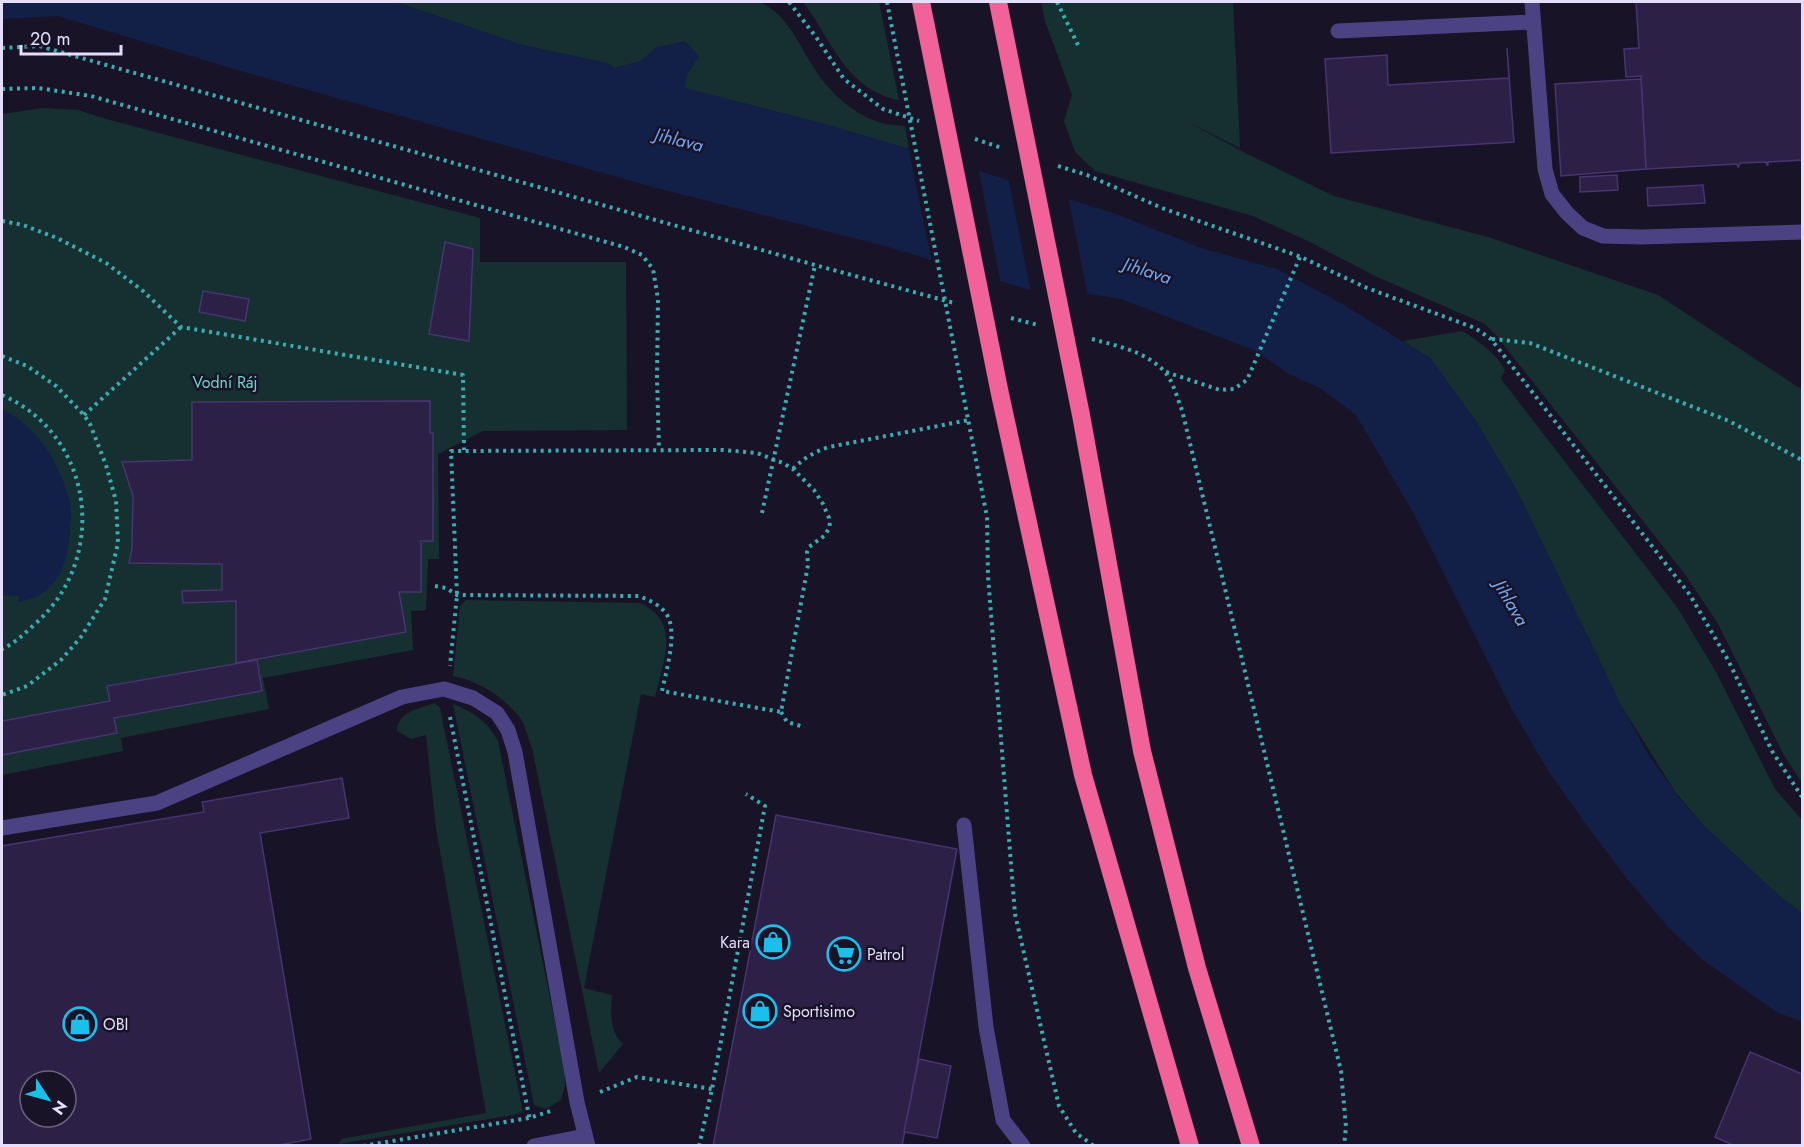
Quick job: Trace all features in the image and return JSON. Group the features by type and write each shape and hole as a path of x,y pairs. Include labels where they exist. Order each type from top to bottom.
{"highway":[{"path":"921,2 1000,394 1083,776 1188,1140"},
{"path":"998,2 1081,416 1142,751 1197,968 1249,1140"}],"lane":[{"path":"1532,2 1545,169 1552,194 1583,228 1603,236 1642,237 1803,232"},
{"path":"1338,31 1533,22"},
{"path":"2,828 157,803 402,697 444,689 473,698 496,713 508,730 515,752 577,1102 586,1141 534,1146"},
{"path":"964,825 986,1027 1003,1120 1023,1146"}],"path":[{"path":"789,2 844,78 883,109 929,124"},
{"path":"887,2 987,517 988,576 1015,914 1059,1106 1076,1132 1094,1146"},
{"path":"1058,2 1078,45"},
{"path":"2,48 39,46 815,266 964,305"},
{"path":"2,89 38,88 91,96 510,214 624,247 642,255 653,269 658,299 659,450"},
{"path":"974,138 1008,150"},
{"path":"1053,164 1087,175 1162,208 1300,257 1368,288 1475,328 1491,339 1690,595 1728,660 1772,751 1803,798"},
{"path":"2,220 57,238 106,262 143,291 181,327 463,375 464,450"},
{"path":"1091,339 1137,351 1166,372 1221,390 1234,389 1247,380 1300,257"},
{"path":"762,513 815,266"},
{"path":"1010,318 1045,327"},
{"path":"84,415 181,327"},
{"path":"1491,339 1530,343 1729,421 1803,460"},
{"path":"2,356 27,366 56,386 90,424 117,501 118,543 105,599 81,637 61,660 27,686 2,695"},
{"path":"1166,372 1182,410 1341,1071 1346,1127 1344,1146"},
{"path":"2,395 32,414 52,433 66,452 80,488 81,531 78,553 62,595 43,617 13,644 2,649"},
{"path":"793,469 814,452 829,447 969,420"},
{"path":"451,660 457,595 451,451 723,450 757,453 793,469 814,490 829,518 830,527 824,536 809,547 807,552 808,565 781,712 787,722 801,726"},
{"path":"435,586 446,588 457,595 639,596 653,602 666,612 670,623 672,632 662,691 781,712"},
{"path":"444,689 529,1118"},
{"path":"699,1146 712,1089 765,806 746,794"},
{"path":"363,1146 529,1118 577,1102 638,1077 712,1089"}],"green space":[{"path":"396,2 759,2 769,7 785,22 820,77 843,102 872,120 905,126 909,149 828,125 684,88 687,74 699,56 657,47 641,61 615,68 606,63 522,45"},
{"path":"803,2 879,2 899,100 866,86 853,75"},
{"path":"1041,2 1233,2 1240,148 1186,121 1245,153 1334,196 1488,237 1658,295 1802,388 1802,783 1784,755 1717,622 1684,573 1495,334 1485,324 1377,277 1310,242 1253,216 1095,171 1075,152 1064,121 1072,95 1045,21"},
{"name":"Vodní Ráj","path":"43,108 78,110 480,218 480,262 626,262 627,430 483,431 438,454 439,559 428,559 426,610 411,611 413,650 263,678 269,709 121,738 123,751 2,775 2,114"},
{"path":"1462,331 1486,348 1501,364 1505,370 1501,379 1677,607 1716,672 1775,789 1802,820 1802,913 1779,896 1704,826 1676,793 1622,707 1516,489 1477,423 1431,359 1403,341"},
{"path":"466,600 640,603 653,611 661,621 665,632 665,657 655,697 641,694 584,988 612,995 613,1028 623,1044 599,1073 532,748 520,718 514,710 481,686 453,676 460,606"},
{"path":"435,703 440,708 523,1112 339,1144 341,1139 486,1113 436,828 426,735 411,739 397,731 398,724 405,715"},
{"path":"453,704 479,718 498,741 564,1067 565,1085 561,1100 546,1109 534,1105"}],"water":[{"name":"Jihlava","path":"2,2 396,2 522,45 606,63 615,68 641,61 657,47 685,41 699,56 687,74 685,88 828,125 1116,214 1204,249 1277,269 1344,305 1431,359 1477,423 1516,489 1622,707 1648,754 1680,799 1704,826 1779,896 1802,913 1802,1021 1778,1013 1703,960 1670,929 1628,880 1547,769 1512,709 1414,514 1356,415 1320,388 1289,374 1256,351 1121,299 1088,294 1056,298 885,246 653,187 244,72 58,16 2,19"},
{"path":"2,409 26,426 46,448 64,482 71,509 67,552 59,575 43,593 18,602 19,596 2,595"}],"pier":[{"path":"908,146 978,167 1001,284 932,263"},
{"path":"1008,177 1068,196 1088,297 1056,301 1031,293"}],"building":[{"path":"1636,2 1802,2 1802,160 1768,162 1768,165 1766,162 1740,163 1738,167 1737,164 1646,169 1641,76 1626,77 1624,49 1639,48"},
{"path":"1507,48 1514,142 1331,153 1325,59 1387,55 1388,85 1509,78"},
{"path":"1641,79 1646,169 1561,176 1555,84"},
{"path":"1617,175 1618,190 1580,192 1580,177"},
{"path":"1703,185 1705,203 1648,206 1647,188"},
{"path":"445,242 473,249 469,341 429,334"},
{"path":"203,291 249,299 245,321 199,312"},
{"path":"430,401 430,433 433,433 433,541 421,541 421,592 399,592 406,632 236,663 236,601 183,603 182,591 222,590 222,564 129,563 132,547 133,496 122,462 192,460 192,402"},
{"path":"257,660 262,691 114,718 117,733 2,755 2,721 110,701 107,686"},
{"path":"342,778 349,818 260,833 311,1139 274,1146 2,1146 2,846 204,812 202,802"},
{"name":"Patrol","path":"776,815 957,849 902,1146 713,1146"},
{"path":"1750,1052 1802,1074 1802,1146 1735,1146 1715,1137"},
{"path":"919,1059 951,1066 937,1138 904,1132"}],"place":[{"name":"Kara","path":"773,942"},
{"name":"Patrol","path":"844,954"},
{"name":"Sportisimo","path":"760,1011"},
{"name":"OBI","path":"80,1024"}]}
